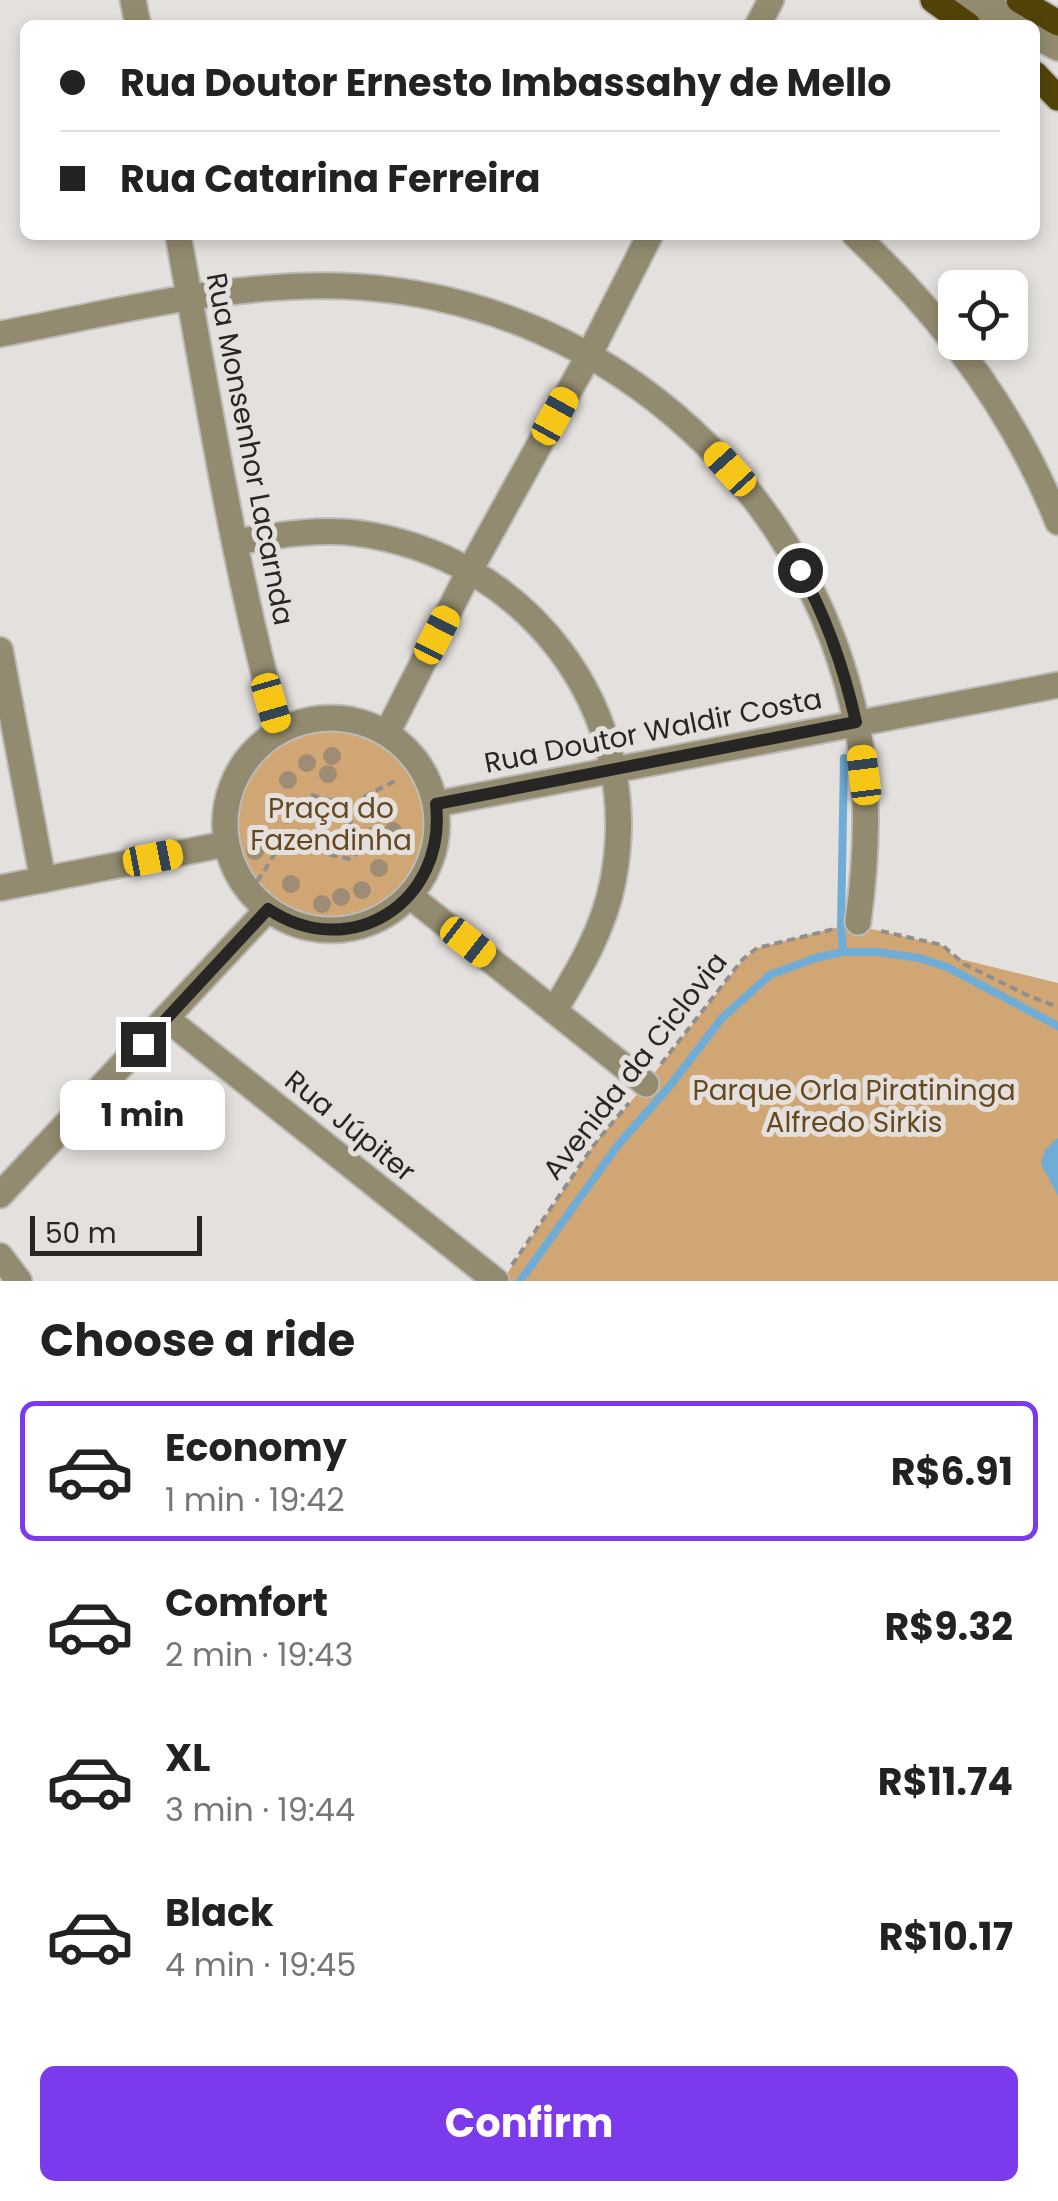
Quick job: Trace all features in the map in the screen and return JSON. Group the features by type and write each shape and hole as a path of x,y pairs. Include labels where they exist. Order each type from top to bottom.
{"main road":[{"path":"932,0 961,20"},
{"path":"1019,0 1050,21"},
{"path":"1040,79 1058,98"}],"street":[{"path":"954,0 984,20"},
{"path":"982,0 1011,20"},
{"path":"1050,21 1058,48"},
{"name":"Rua Monsenhor Lacarnda","path":"179,240 235,542 279,732"},
{"path":"387,733 647,240"},
{"path":"860,240 910,288 965,354 1009,421 1058,522"},
{"path":"0,334 190,298 305,286 360,287 416,293 524,324 589,354 623,375 668,408 750,492 786,543 815,597 838,654 856,722 864,775 866,837 858,922"},
{"path":"235,542 314,532 352,533 426,550 493,584 549,635 572,665 590,698 614,769 618,844 603,918 589,953 554,1012"},
{"path":"0,650 43,880"},
{"name":"Rua Doutor Waldir Costa","path":"436,804 1058,685"},
{"path":"314,719 352,720 387,733 410,752 433,790 438,832 432,860 410,896 372,922 341,930 295,924 258,900 231,861 225,811 234,780 253,752 279,732 314,719"},
{"path":"0,888 226,844"},
{"path":"410,896 646,1084"},
{"path":"0,1195 167,1019 258,900"},
{"name":"Rua Júpiter","path":"167,1019 504,1273"},
{"path":"0,1256 19,1281"}],"path":[{"path":"283,833 314,842 331,855 350,859 363,850 370,834 372,820 365,796 395,781"},
{"path":"258,900 286,820 296,804 312,795 346,804 352,830 347,837 329,831"},
{"path":"370,834 406,847"},
{"path":"858,922 942,945 964,964 1058,1007"},
{"name":"Avenida da Ciclovia","path":"504,1273 596,1142 742,960 757,948 858,922"}],"green space":[{"name":"Praça do Fazendinha","path":"331,732 367,739 397,759 417,789 424,825 417,861 397,891 367,911 331,918 295,911 265,891 245,861 238,825 245,789 265,759 295,739"},
{"name":"Parque Orla Piratininga Alfredo Sirkis","path":"858,922 871,929 942,945 956,958 1058,983 1058,1281 502,1281 596,1142 742,961 757,948"}],"water":[{"path":"1058,1138 1058,1196 1041,1164 1045,1150"}],"waterway":[{"path":"843,952 844,758"},
{"path":"520,1281 618,1145 722,1018 770,975 843,952 919,958 947,967 1058,1026"}],"route":[{"path":"143,1044 268,909 295,924 341,930 372,922 398,906 419,885 432,860 438,832 436,804 856,722 838,654 800,570"}]}
